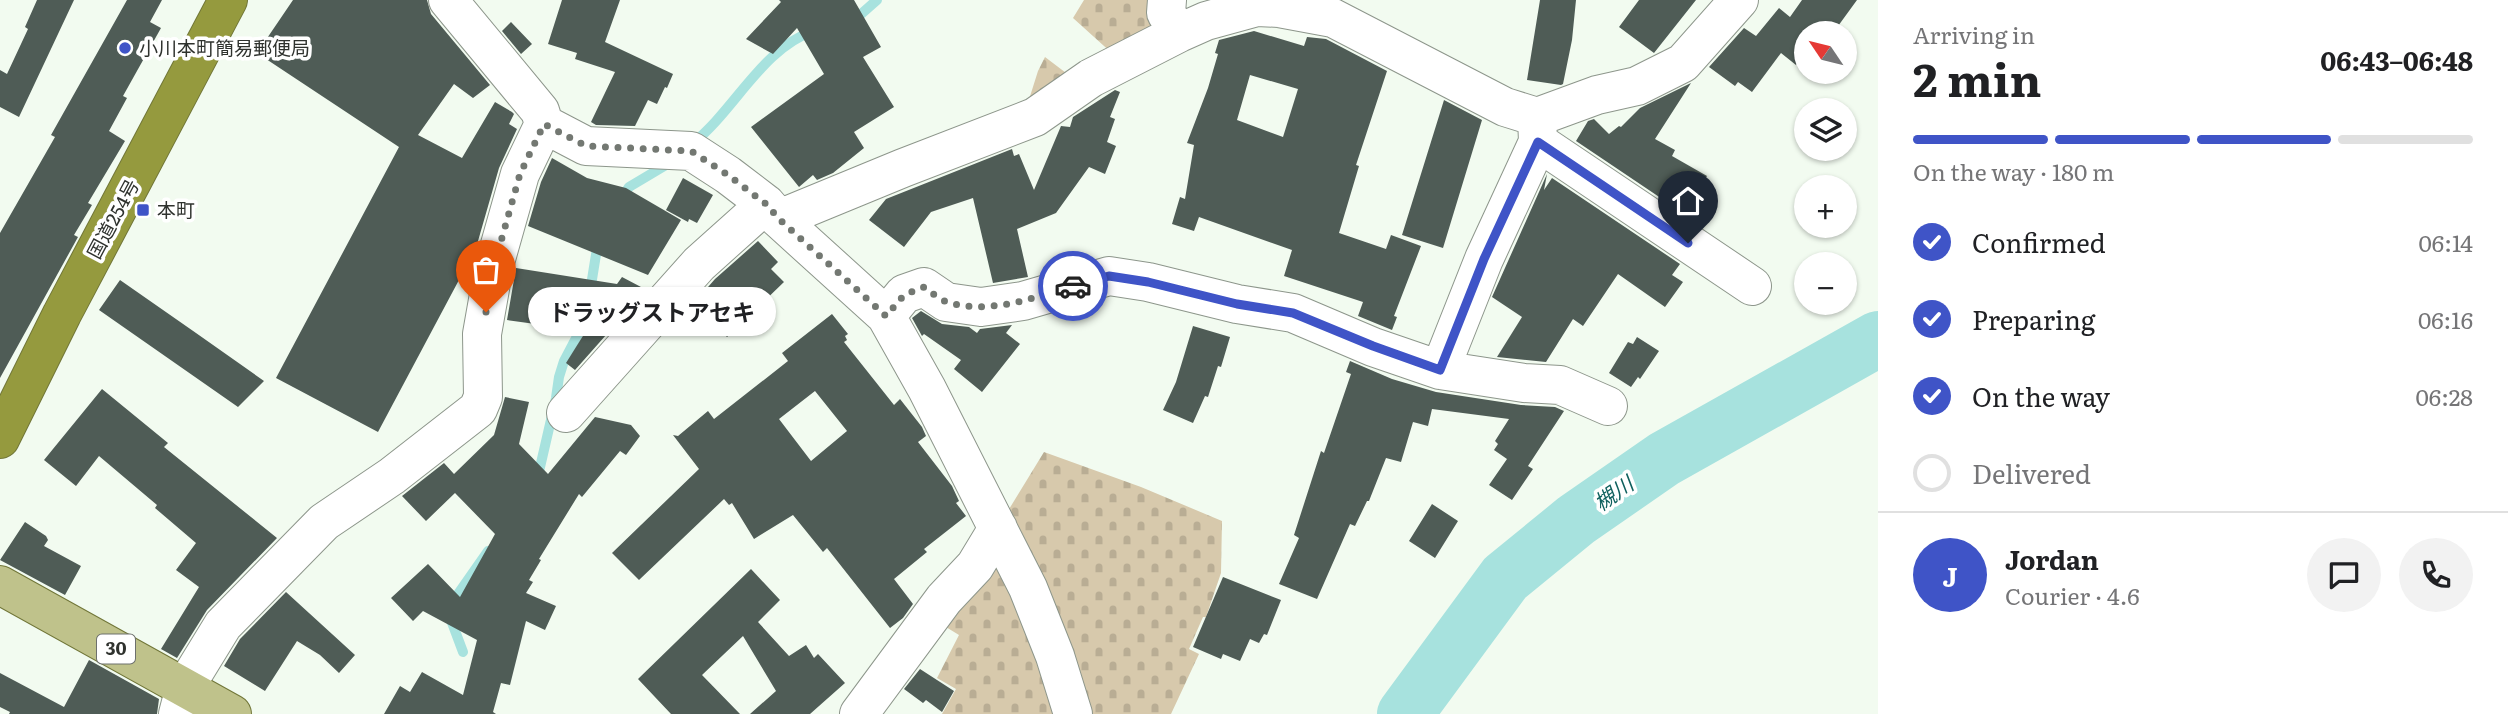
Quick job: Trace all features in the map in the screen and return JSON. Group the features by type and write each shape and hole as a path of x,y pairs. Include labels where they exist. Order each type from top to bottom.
{"highway":[{"name":"国道254号","path":"0,439 62,314 228,0"}],"main road":[{"name":"30","path":"0,585 181,700 232,714"}],"street":[{"path":"181,700 223,625 324,522 392,476 478,409 483,397 482,334 494,266 520,174 544,124 540,111 448,0"},
{"path":"1440,370 1538,129 1597,95 1637,86 1683,63 1739,0"},
{"path":"566,413 699,264 772,211 903,168 1035,117 1173,16 1206,21 1257,6 1336,9 1505,107 1752,286"},
{"path":"544,124 586,146 691,151 728,175 772,211 886,316 928,389 999,528 1055,656 1073,714"},
{"path":"886,316 904,295 924,287 946,302 981,307 1023,300 1109,276 1148,282 1237,304 1293,313 1440,370 1524,383 1560,385 1608,406"},
{"path":"859,714 944,599 975,566 999,528"}],"green space":[{"path":"1084,0 1152,0 1162,30 1114,55 1073,18"},
{"path":"1045,57 1074,79 1026,109 1038,71"},
{"path":"1044,452 1141,487 1222,521 1221,573 1206,617 1203,617 1189,649 1199,654 1171,714 1085,714 1003,519"},
{"path":"997,562 1064,714 942,714 956,689 937,678 959,635 941,624"}],"building":[{"path":"37,0 74,0 19,117 0,107 0,70 7,74 28,29 25,27"},
{"path":"127,0 162,0 150,22 161,28 123,96 127,98 109,131 125,141 88,203 92,205 74,235 78,237 0,378 0,233 55,137 51,135"},
{"path":"293,0 427,0 431,14 490,85 473,98 454,84 418,135 462,158 495,102 514,114 509,124 517,129 499,168 476,248 378,432 276,378 399,147 257,53"},
{"path":"562,0 620,0 605,42 673,74 657,104 648,100 635,126 596,125 591,122 615,72 575,59 577,53 548,44"},
{"path":"779,0 854,0 881,47 863,57 894,107 854,132 864,148 833,173 817,180 813,175 799,187 751,127 824,74 797,28 773,54 746,39 781,2"},
{"path":"1540,0 1576,0 1572,40 1561,85 1527,80"},
{"path":"1639,0 1696,0 1654,53 1619,27"},
{"path":"1802,0 1857,0 1842,21 1794,21 1794,63 1781,53 1752,92 1738,82 1735,86 1709,67 1744,28 1756,36 1779,8 1790,17"},
{"path":"511,22 532,44 521,54 502,31"},
{"path":"1254,31 1304,46 1307,37 1326,39 1387,71 1356,165 1359,166 1339,233 1386,249 1391,235 1421,246 1394,316 1397,317 1392,330 1358,316 1363,302 1284,276 1292,250 1199,217 1194,231 1172,224 1180,197 1185,199 1194,145 1187,143 1208,88 1218,54 1215,53 1219,40","holes":["1250,75 1298,89 1283,137 1237,120"]},
{"path":"1691,83 1655,139 1675,150 1672,156 1707,176 1689,217 1576,141 1588,121 1594,119 1609,134 1621,127 1640,108"},
{"path":"1115,90 1120,92 1110,117 1115,119 1107,142 1116,146 1105,174 1089,167 1056,213 1017,229 1028,277 993,283 973,198 931,212 904,247 869,220 886,199 1012,149 1014,156 1019,154 1034,190 1061,126 1070,127 1073,117"},
{"path":"1444,100 1482,120 1443,248 1402,235"},
{"path":"552,158 587,178 626,188 681,220 648,275 528,226 541,182"},
{"path":"1547,174 1544,190 1552,178 1680,264 1672,275 1683,282 1665,307 1618,274 1583,326 1573,319 1546,362 1497,357 1522,317 1492,297"},
{"path":"683,178 713,195 697,223 689,219 688,222 666,210"},
{"path":"758,241 778,262 771,269 784,282 727,337 694,303 715,279"},
{"path":"516,268 617,284 622,277 641,287 622,317 575,370 566,363 586,331 507,320"},
{"path":"120,280 264,381 238,407 99,310"},
{"path":"921,311 942,324 969,327 977,333 980,329 1012,325 1006,333 1020,344 982,392 954,369 961,360 924,334 922,336 912,318"},
{"path":"832,314 848,334 844,342 894,405 900,399 922,427 926,436 918,442 952,486 959,501 956,503 966,516 924,549 927,552 894,579 913,604 903,618 890,628 827,548 823,552 793,515 754,539 732,503 729,505 724,499 639,580 612,553 699,469 673,435 678,436 708,411 714,419 788,361 782,353","holes":["815,391 847,431 811,461 779,419"]},
{"path":"1193,326 1230,337 1221,367 1218,366 1208,397 1205,396 1193,423 1163,410 1176,382"},
{"path":"1637,337 1659,351 1640,379 1638,377 1631,387 1609,373 1628,342 1633,344"},
{"path":"1350,361 1392,379 1436,392 1521,405 1555,407 1564,411 1528,466 1533,469 1512,500 1489,485 1507,459 1494,450 1498,444 1495,441 1509,419 1432,409 1428,426 1413,422 1401,462 1386,458 1369,501 1355,526 1350,524 1317,599 1279,584 1299,538 1294,535 1321,451 1324,453 1351,374 1346,372"},
{"path":"102,389 168,443 164,447 277,538 207,610 177,658 161,649 199,587 176,570 196,543 155,508 157,505 99,456 76,486 44,460"},
{"path":"505,397 529,402 519,444 548,474 595,417 631,425 640,436 626,455 620,451 582,497 579,494 539,559 541,560 529,580 533,582 526,593 556,606 545,630 526,621 510,685 501,683 493,712 496,714 384,714 400,686 410,692 422,672 463,695 477,640 423,611 413,621 391,598 428,564 460,597 495,534 455,493 426,521 402,496 444,463 454,474 494,435"},
{"path":"1432,504 1458,521 1435,558 1409,541"},
{"path":"25,522 46,536 48,540 44,546 81,566 65,595 0,560"},
{"path":"751,569 780,600 758,622 789,656 806,645 814,658 818,654 845,683 810,714 750,714 776,691 743,636 702,675 740,714 671,714 638,679"},
{"path":"1223,577 1281,600 1267,635 1264,634 1259,643 1250,639 1240,661 1223,654 1221,659 1193,647"},
{"path":"286,592 355,655 339,673 320,655 297,641 265,691 224,666 240,639"},
{"path":"89,660 159,699 157,714 9,714 10,712 0,707 0,673 64,707"},
{"path":"920,669 954,691 942,712 926,700 923,703 904,689"}],"waterway":[{"path":"851,18 860,15 877,0"},
{"path":"693,143 779,51 814,31"},
{"path":"622,198 629,187 671,162"},
{"path":"590,292 598,242"},
{"path":"538,476 559,377 564,361 585,321"},
{"name":"槻川","path":"1405,714 1505,578 1576,520 1664,459 1878,339"},
{"path":"463,652 451,620 453,601 488,551"}],"way so far":[{"path":"486,312 494,266 520,174 544,124 586,146 691,151 766,204 886,316 904,295 924,287 946,302 981,307 1023,300 1073,286"}],"place":[{"name":"小川本町簡易郵便局","path":"125,48"},
{"name":"本町","path":"143,210"},
{"name":"ドラッグストアセキ","path":"486,312"}],"route":[{"path":"1073,286 1109,276 1148,282 1237,304 1293,313 1440,370 1484,259 1538,142 1688,243"}]}
